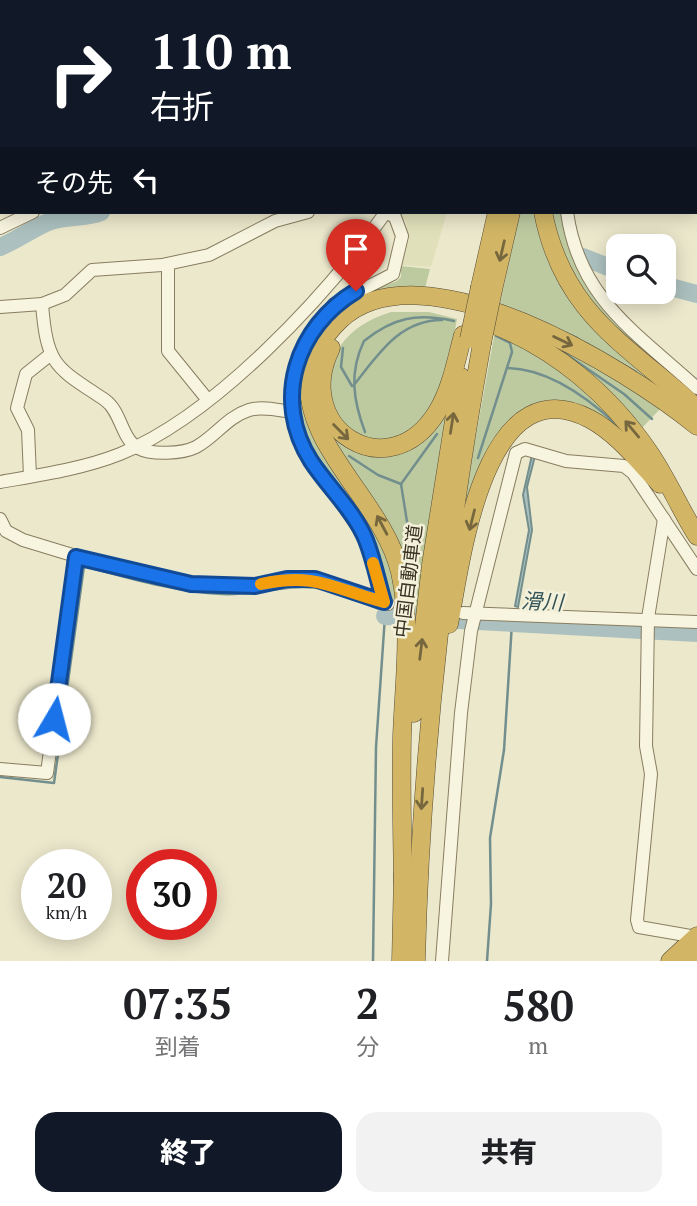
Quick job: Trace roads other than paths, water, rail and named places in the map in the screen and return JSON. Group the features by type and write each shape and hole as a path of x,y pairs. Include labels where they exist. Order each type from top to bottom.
{"highway":[{"name":"中国自動車道","path":"401,961 412,743 430,565 455,407 483,287 495,214"},
{"name":"中国自動車道","path":"483,287 510,214"},
{"path":"544,214 560,269 580,303 611,336 697,408"},
{"path":"403,883 401,769 406,634 403,592 395,556 383,526 333,454 312,409 310,373 324,339 349,312 382,297 419,294 458,301 510,318 573,346 632,380 697,426"},
{"path":"471,339 442,402 428,424 410,439 390,447 360,445 343,436 330,420 322,400 324,365 333,344 348,327 375,310 398,306 452,311 527,340 577,373 636,435 688,517 697,536"},
{"name":"中国自動車道","path":"416,961 425,762 471,339"},
{"path":"425,762 437,730 448,630 475,510 493,455 517,423 548,411 571,412 591,419 624,446 688,517"},
{"path":"670,961 697,937"},
{"path":"690,961 697,955"}],"street":[{"path":"0,228 29,214"},
{"path":"0,307 42,304 65,295 92,270 168,264 209,255 275,221 301,214"},
{"path":"0,482 92,464 135,447 188,415 288,328 336,277 383,214"},
{"path":"0,519 6,531 23,540 76,557 191,584 255,586 287,579 315,579 386,603 366,539 306,453 292,412 296,363 313,328 334,304 393,274 402,236 395,217 389,214"},
{"path":"567,214 572,244 582,271 625,323 697,388"},
{"path":"168,264 168,351 207,399"},
{"path":"42,304 45,344 51,354 75,382 112,406 135,447 151,453 195,448 226,422 250,410 292,412"},
{"path":"30,477 28,430 17,408 26,374 51,354"},
{"path":"442,961 470,613 512,462 520,449 566,461 624,466 633,473 697,569"},
{"path":"664,519 649,618 646,746 651,774 637,920 639,927 697,937"},
{"path":"0,769 47,773 76,557"},
{"path":"470,613 697,622"}],"waterway":[{"path":"0,247 51,221 95,214"},
{"path":"583,257 606,266"},
{"path":"676,288 697,294"},
{"path":"503,306 577,338"},
{"path":"365,432 354,386 356,364 364,341 386,327 406,319 429,317 454,321"},
{"path":"353,386 391,341 413,326 442,320"},
{"path":"478,458 512,352 510,343 496,336"},
{"path":"586,343 636,372"},
{"path":"343,348 341,367 352,386"},
{"path":"563,352 624,394 652,419"},
{"path":"508,368 553,379 581,395 617,425"},
{"path":"416,578 401,484 437,434"},
{"path":"349,456 378,475 401,484"},
{"path":"0,777 54,783 84,566 152,584 204,593 236,594 301,587 329,590"},
{"path":"351,598 382,610 385,616 376,747 373,961"},
{"name":"滑川","path":"385,616 697,633"},
{"path":"487,961 491,904 490,838 504,750 512,623"}]}
